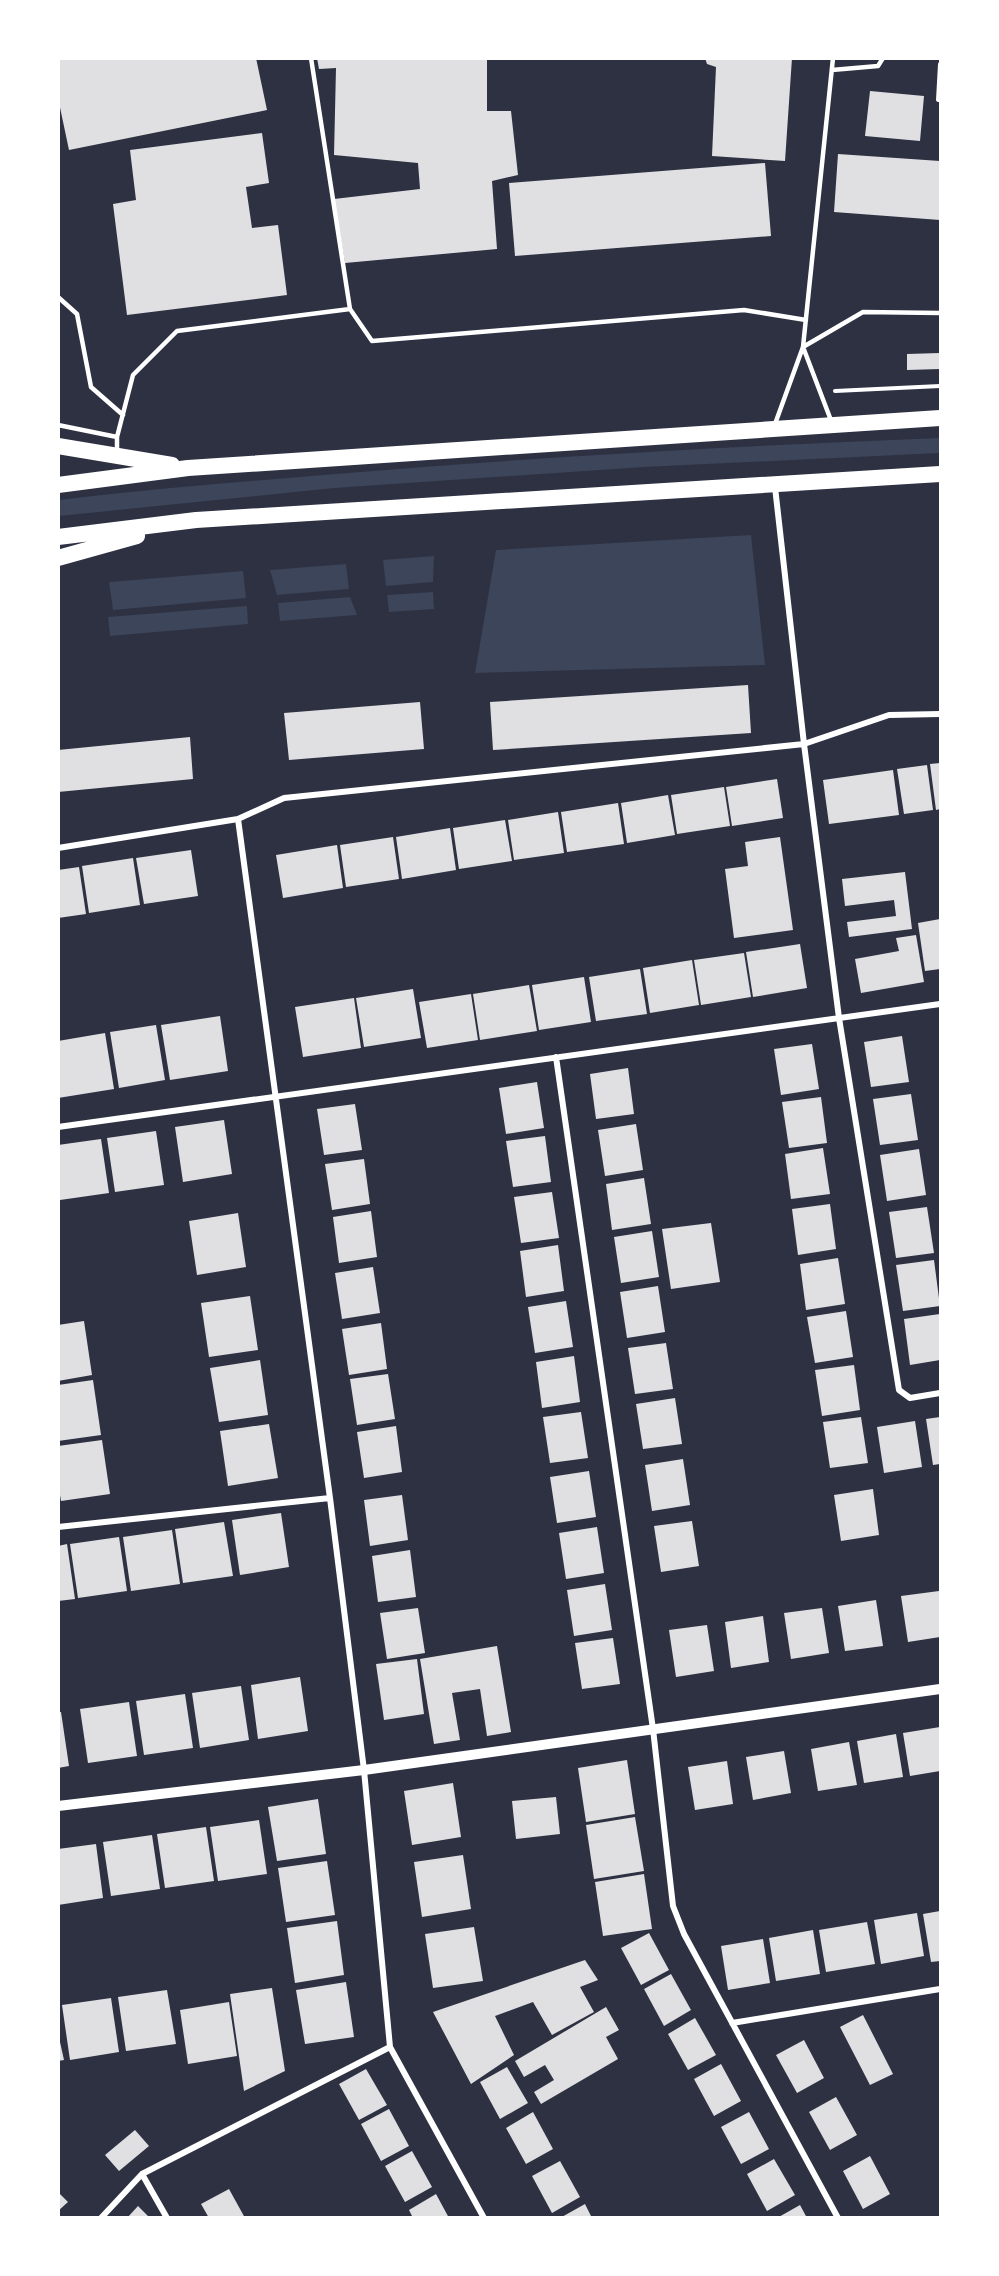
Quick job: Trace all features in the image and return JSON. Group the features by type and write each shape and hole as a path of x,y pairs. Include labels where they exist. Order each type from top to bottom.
{"highway":[{"path":"58,485 188,468 940,418"},
{"path":"58,446 188,468"},
{"path":"58,537 195,520 940,474"},
{"path":"58,558 195,520"}],"street":[{"path":"775,483 804,744 839,1018 899,1390 910,1398 940,1393"},
{"path":"58,848 238,819 284,798 804,744 888,715 940,714"},
{"path":"238,819 330,1498 364,1770 390,2047 484,2217"},
{"path":"58,1127 940,1005"},
{"path":"556,1057 652,1729 673,1906 684,1934 838,2217"},
{"path":"58,1527 330,1498"},
{"path":"58,1806 364,1770 940,1689"},
{"path":"732,2023 940,1989"},
{"path":"101,2217 142,2174 390,2047"},
{"path":"142,2174 167,2217"}],"lane":[{"path":"311,58 350,309 372,342 744,310 806,320"},
{"path":"774,428 803,347 833,58"},
{"path":"832,70 878,66 882,58"},
{"path":"58,297 77,314 91,387 123,415"},
{"path":"117,455 117,437 133,375 177,331 350,309"},
{"path":"803,347 863,312 940,313"},
{"path":"803,347 832,424"},
{"path":"58,425 117,437"}],"path":[{"path":"940,64 938,100 940,100"},
{"path":"819,391 940,386"}],"shaded area":[{"path":"940,438 940,453 644,467 334,488 59,516 59,500 216,484 547,458"},
{"path":"751,535 765,665 475,673 496,550"},
{"path":"434,556 433,582 386,586 383,560"},
{"path":"346,564 349,589 277,595 270,570"},
{"path":"243,571 246,598 113,610 109,582"},
{"path":"433,592 434,609 389,612 387,595"},
{"path":"350,597 357,615 280,621 278,603"},
{"path":"247,606 248,624 110,636 108,617"}],"building":[{"path":"58,58 256,58 267,110 69,150 58,98"},
{"path":"317,58 487,58 487,111 511,111 518,175 492,181 497,249 345,263 334,199 420,189 418,163 334,155 336,68 319,69"},
{"path":"705,58 792,58 785,161 712,156 716,67 707,64"},
{"path":"870,91 924,96 920,141 865,136"},
{"path":"262,133 269,183 246,187 252,228 278,225 287,295 127,315 113,204 136,200 130,150"},
{"path":"838,154 940,161 940,220 834,212"},
{"path":"765,163 771,236 515,256 509,183"},
{"path":"940,353 940,369 907,370 907,354"},
{"path":"748,685 751,733 493,750 490,702"},
{"path":"420,702 424,749 289,760 284,713"},
{"path":"190,737 193,779 58,792 58,750"},
{"path":"940,763 940,809 936,810 930,764"},
{"path":"927,765 933,810 904,814 897,769"},
{"path":"893,770 899,815 829,824 823,780"},
{"path":"777,779 783,818 732,826 726,787"},
{"path":"724,787 730,826 677,834 671,795"},
{"path":"668,795 675,835 627,843 621,803"},
{"path":"618,803 624,844 567,852 561,812"},
{"path":"558,812 564,853 514,860 508,820"},
{"path":"505,820 512,861 459,869 453,828"},
{"path":"450,828 456,870 402,879 396,837"},
{"path":"393,837 399,879 346,887 340,845"},
{"path":"780,837 793,930 734,938 725,869 748,866 745,842"},
{"path":"337,845 343,888 283,898 276,855"},
{"path":"191,850 198,896 144,904 136,858"},
{"path":"133,858 140,905 89,913 82,866"},
{"path":"79,867 86,914 58,918 58,870"},
{"path":"905,872 912,929 849,937 847,922 896,916 894,900 845,906 842,879"},
{"path":"940,919 940,969 925,971 918,923"},
{"path":"916,935 924,982 861,993 855,959 899,951 896,938"},
{"path":"800,944 807,988 753,997 746,952"},
{"path":"744,953 751,997 701,1005 694,960"},
{"path":"692,960 699,1005 650,1013 643,968"},
{"path":"640,969 647,1014 596,1021 589,977"},
{"path":"584,977 591,1022 539,1030 532,985"},
{"path":"529,985 537,1031 480,1040 473,994"},
{"path":"413,989 421,1038 364,1047 356,998"},
{"path":"471,994 478,1040 427,1048 419,1002"},
{"path":"354,998 361,1048 303,1057 295,1007"},
{"path":"220,1016 228,1071 170,1080 161,1025"},
{"path":"156,1025 165,1080 119,1088 110,1032"},
{"path":"105,1033 114,1089 58,1098 58,1041"},
{"path":"902,1036 909,1082 871,1087 864,1042"},
{"path":"812,1044 819,1089 781,1095 774,1049"},
{"path":"628,1068 634,1114 596,1119 590,1074"},
{"path":"537,1082 544,1128 506,1134 499,1088"},
{"path":"911,1094 918,1140 880,1145 873,1099"},
{"path":"821,1097 827,1143 789,1148 782,1102"},
{"path":"355,1104 362,1150 324,1155 317,1109"},
{"path":"224,1120 232,1174 183,1182 175,1127"},
{"path":"636,1124 643,1170 605,1176 598,1130"},
{"path":"156,1131 164,1185 115,1192 107,1138"},
{"path":"545,1136 551,1182 513,1187 506,1141"},
{"path":"101,1139 109,1193 60,1200 58,1145"},
{"path":"823,1148 830,1194 791,1199 785,1154"},
{"path":"919,1149 926,1195 887,1201 880,1155"},
{"path":"364,1159 370,1204 332,1210 325,1164"},
{"path":"644,1178 651,1224 612,1230 606,1184"},
{"path":"552,1192 559,1238 521,1243 514,1197"},
{"path":"830,1204 836,1249 798,1255 792,1209"},
{"path":"927,1207 934,1253 896,1258 889,1212"},
{"path":"371,1211 377,1257 339,1263 333,1217"},
{"path":"238,1213 246,1267 197,1275 189,1221"},
{"path":"711,1223 720,1282 671,1289 662,1229"},
{"path":"652,1231 659,1277 621,1283 614,1237"},
{"path":"558,1245 564,1291 526,1297 520,1251"},
{"path":"838,1258 845,1304 806,1310 800,1264"},
{"path":"934,1260 940,1306 903,1311 896,1265"},
{"path":"373,1267 380,1313 342,1319 335,1273"},
{"path":"658,1286 665,1332 627,1338 620,1292"},
{"path":"250,1296 258,1350 209,1357 201,1303"},
{"path":"566,1301 573,1347 535,1353 528,1307"},
{"path":"846,1311 853,1357 815,1363 807,1317"},
{"path":"940,1314 940,1360 910,1365 904,1319"},
{"path":"84,1321 92,1375 58,1381 58,1325"},
{"path":"381,1323 387,1369 349,1375 342,1329"},
{"path":"666,1343 673,1389 635,1394 628,1348"},
{"path":"574,1356 580,1402 542,1408 536,1362"},
{"path":"260,1360 268,1415 219,1422 210,1368"},
{"path":"854,1365 860,1410 822,1416 815,1370"},
{"path":"388,1374 395,1419 357,1425 350,1379"},
{"path":"93,1380 101,1435 58,1441 58,1385"},
{"path":"675,1398 682,1444 643,1449 636,1404"},
{"path":"581,1412 588,1458 550,1463 543,1417"},
{"path":"861,1417 868,1463 830,1468 823,1422"},
{"path":"940,1417 940,1464 933,1465 926,1419"},
{"path":"915,1421 922,1467 884,1473 877,1427"},
{"path":"269,1424 278,1478 228,1486 220,1431"},
{"path":"396,1426 402,1472 364,1478 357,1432"},
{"path":"102,1440 110,1494 61,1501 58,1483 58,1446"},
{"path":"683,1459 690,1505 652,1511 645,1465"},
{"path":"589,1471 596,1517 557,1523 550,1477"},
{"path":"873,1489 879,1535 841,1541 834,1495"},
{"path":"402,1495 408,1540 370,1546 364,1500"},
{"path":"281,1513 289,1567 240,1575 232,1520"},
{"path":"692,1521 699,1566 661,1572 654,1526"},
{"path":"224,1522 233,1576 183,1583 175,1529"},
{"path":"597,1527 604,1573 566,1579 559,1533"},
{"path":"172,1530 180,1584 131,1591 123,1537"},
{"path":"119,1537 127,1591 78,1598 70,1544"},
{"path":"67,1544 75,1599 58,1601 58,1546"},
{"path":"410,1550 416,1597 378,1602 372,1556"},
{"path":"605,1584 612,1630 574,1636 567,1590"},
{"path":"939,1591 940,1637 908,1642 901,1596"},
{"path":"876,1600 883,1646 845,1651 838,1606"},
{"path":"418,1608 425,1653 387,1659 380,1613"},
{"path":"822,1608 829,1653 791,1659 784,1613"},
{"path":"763,1616 769,1662 731,1668 725,1622"},
{"path":"707,1625 714,1671 676,1677 669,1630"},
{"path":"613,1638 620,1684 582,1689 575,1643"},
{"path":"497,1646 511,1732 487,1736 480,1689 452,1693 460,1740 434,1744 420,1659"},
{"path":"417,1659 424,1714 384,1720 376,1664"},
{"path":"300,1677 308,1731 258,1739 251,1685"},
{"path":"241,1686 249,1740 200,1748 192,1693"},
{"path":"185,1694 193,1748 144,1755 136,1701"},
{"path":"129,1702 137,1756 88,1763 80,1709"},
{"path":"58,1712 61,1712 69,1766 58,1768"},
{"path":"940,1727 940,1771 910,1776 903,1733"},
{"path":"896,1734 903,1777 864,1783 857,1741"},
{"path":"849,1742 857,1785 818,1791 811,1749"},
{"path":"784,1751 791,1793 753,1800 746,1757"},
{"path":"627,1760 635,1814 586,1822 578,1768"},
{"path":"727,1761 733,1804 695,1810 688,1767"},
{"path":"453,1783 461,1837 412,1845 404,1791"},
{"path":"556,1797 560,1834 516,1839 512,1801"},
{"path":"318,1799 326,1854 277,1861 268,1807"},
{"path":"635,1817 644,1871 594,1879 586,1825"},
{"path":"259,1820 267,1874 218,1881 210,1827"},
{"path":"206,1827 214,1881 165,1888 157,1834"},
{"path":"152,1835 160,1889 111,1896 103,1842"},
{"path":"96,1844 103,1898 58,1905 58,1849"},
{"path":"463,1855 471,1909 422,1917 414,1862"},
{"path":"327,1861 335,1915 286,1922 278,1868"},
{"path":"644,1874 652,1929 603,1936 595,1882"},
{"path":"940,1911 940,1961 931,1962 923,1914"},
{"path":"917,1913 924,1956 881,1964 874,1920"},
{"path":"337,1921 344,1975 295,1983 287,1928"},
{"path":"867,1922 875,1964 826,1972 819,1930"},
{"path":"474,1927 483,1981 433,1988 425,1934"},
{"path":"813,1930 820,1974 776,1981 769,1938"},
{"path":"649,1933 669,1970 641,1985 621,1948"},
{"path":"763,1939 770,1983 728,1990 721,1946"},
{"path":"585,1960 598,1980 580,1987 594,2012 552,2035 533,2002 495,2016 514,2055 471,2084 433,2012"},
{"path":"671,1974 691,2010 664,2026 644,1989"},
{"path":"346,1982 354,2037 305,2044 296,1990"},
{"path":"272,1988 285,2071 244,2091 230,1994"},
{"path":"167,1990 176,2044 126,2051 118,1997"},
{"path":"111,1998 119,2052 70,2060 62,2005"},
{"path":"229,2002 237,2056 188,2064 180,2010"},
{"path":"606,2007 619,2030 606,2037 618,2059 541,2104 534,2092 554,2080 545,2065 524,2077 515,2061"},
{"path":"863,2015 893,2074 870,2085 840,2027"},
{"path":"695,2018 716,2055 688,2070 668,2034"},
{"path":"58,2033 64,2060 58,2061"},
{"path":"804,2040 824,2078 797,2093 776,2055"},
{"path":"721,2064 741,2101 714,2116 694,2079"},
{"path":"507,2067 528,2103 500,2119 480,2082"},
{"path":"366,2069 387,2105 359,2120 339,2084"},
{"path":"836,2097 857,2135 830,2150 809,2112"},
{"path":"389,2109 409,2146 381,2161 361,2124"},
{"path":"533,2112 553,2149 526,2164 506,2128"},
{"path":"749,2112 769,2149 741,2164 721,2127"},
{"path":"135,2130 149,2146 119,2171 105,2155"},
{"path":"412,2151 432,2187 405,2202 385,2166"},
{"path":"870,2156 890,2194 863,2209 843,2171"},
{"path":"774,2159 795,2195 767,2211 747,2174"},
{"path":"560,2161 580,2197 552,2213 532,2176"},
{"path":"229,2189 245,2218 209,2218 201,2204"},
{"path":"58,2192 68,2202 58,2211"},
{"path":"436,2194 449,2218 413,2218 409,2210"},
{"path":"585,2204 592,2218 560,2218"},
{"path":"800,2205 807,2218 777,2218"},
{"path":"138,2206 150,2218 127,2218"}]}
